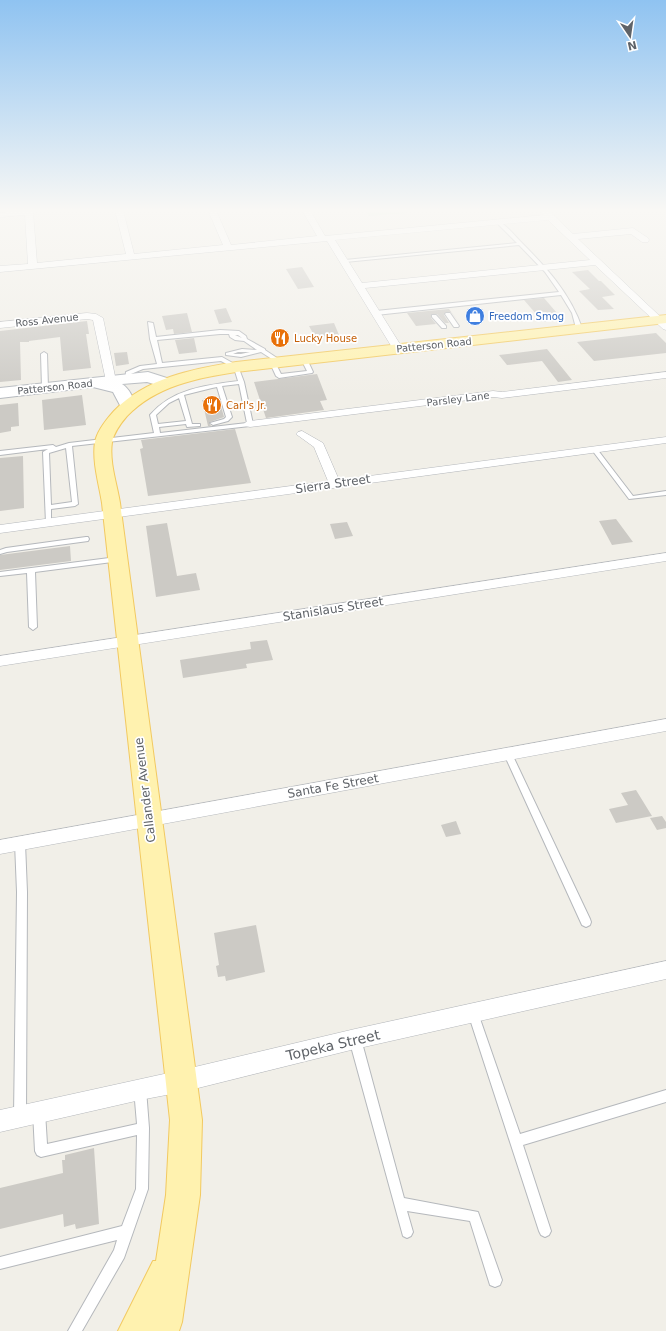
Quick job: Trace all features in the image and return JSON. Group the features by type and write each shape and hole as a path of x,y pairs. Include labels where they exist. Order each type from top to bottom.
{"main road":[{"name":"Patterson Road","path":"211,378 232,361 277,365 306,363 398,349 579,328 664,322"},
{"name":"Patterson Road","path":"0,393 127,379 148,378 165,384"},
{"name":"Callander Avenue","path":"162,1331 183,1195 186,1120 148,819 128,640 112,514 103,457 104,441 112,424 128,406 165,384 211,378"},
{"name":"Patterson Road","path":"111,381 129,384 165,384"},
{"path":"82,384 113,386 121,389 124,392 128,406"},
{"name":"Callander Avenue","path":"136,1331 172,1264"}],"street":[{"path":"352,272 398,349"},
{"path":"360,286 500,272"},
{"path":"607,272 664,322"},
{"name":"Ross Avenue","path":"0,324 93,316 98,318 100,321 111,381"},
{"name":"Parsley Lane","path":"250,424 493,394 502,395 666,376"},
{"path":"302,434 319,445 335,484"},
{"name":"Sierra Street","path":"0,529 666,440"},
{"name":"Stanislaus Street","path":"0,660 666,557"},
{"name":"Santa Fe Street","path":"0,847 666,725"},
{"name":"Topeka Street","path":"20,1116 140,1089 182,1082 355,1039 666,970"}],"lane":[{"path":"545,272 562,293 577,319 579,328"},
{"path":"376,313 562,293"},
{"path":"448,314 456,326"},
{"path":"437,316 446,327"},
{"path":"150,323 165,384 167,402 153,415 156,434"},
{"path":"153,339 220,332 239,333 244,336 245,340 263,350 277,365"},
{"path":"232,361 234,356 252,355 255,352 263,350"},
{"path":"44,354 45,388"},
{"path":"165,384 222,360 232,361"},
{"path":"222,360 232,361"},
{"path":"0,453 250,424 241,382 232,361"},
{"path":"155,426 217,422 228,419 229,417 211,378"},
{"path":"211,378 241,382"},
{"path":"165,384 189,424"},
{"path":"48,508 74,504 69,445"},
{"path":"48,522 46,452 69,445"},
{"path":"594,450 631,498 666,493"},
{"path":"0,552 86,539"},
{"path":"0,574 117,559"},
{"path":"31,570 33,627"},
{"path":"508,754 586,922"},
{"path":"20,843 22,899 20,1116 41,1151 143,1128"},
{"path":"473,1013 545,1231"},
{"path":"355,1039 407,1232"},
{"path":"75,1331 118,1253 142,1189 143,1128 140,1089"},
{"path":"516,1141 666,1096"},
{"path":"399,1203 474,1216 495,1280"},
{"path":"0,1263 127,1231"}],"building":[{"path":"288,272 305,272 314,287 298,289"},
{"path":"572,272 590,272 599,281 601,281 615,295 602,297 614,309 598,310 579,291 590,289"},
{"path":"544,298 563,320 543,322 524,300"},
{"path":"226,308 232,322 219,324 214,310"},
{"path":"449,309 459,322 451,312 446,312 444,315 449,323 445,323 437,314 432,314 431,318 436,324 416,326 407,313"},
{"path":"187,313 192,332 174,334 173,329 166,330 162,316"},
{"path":"87,321 89,334 86,334 91,368 63,371 60,337 20,342 21,380 0,382 0,331"},
{"path":"334,323 339,335 315,337 309,326"},
{"path":"656,333 666,343 666,353 594,361 577,342"},
{"path":"194,338 197,352 179,354 175,340"},
{"path":"547,349 572,380 558,382 542,361 507,365 499,355"},
{"path":"127,352 129,364 116,366 114,353"},
{"path":"317,374 327,400 320,401 324,410 266,418 254,382"},
{"path":"82,395 86,425 44,430 42,400"},
{"path":"219,399 224,417 210,422 209,423 211,426 208,426 202,400"},
{"path":"18,403 19,426 11,427 11,431 0,433 0,405"},
{"path":"235,429 251,483 148,496 140,449 143,448 141,440"},
{"path":"23,456 24,508 0,511 0,458"},
{"path":"616,519 633,542 612,545 599,521"},
{"path":"347,522 353,536 335,539 330,524"},
{"path":"167,523 177,576 196,573 200,590 156,597 146,526"},
{"path":"70,546 71,561 0,570 0,555"},
{"path":"267,640 273,660 246,664 247,668 183,678 180,660 251,649 250,642"},
{"path":"636,790 652,816 616,823 609,809 628,805 621,793"},
{"path":"662,816 666,822 666,828 657,830 650,818"},
{"path":"456,821 461,834 446,837 441,825"},
{"path":"256,925 265,972 226,981 225,976 218,977 216,966 219,965 214,933"},
{"path":"94,1148 99,1224 76,1229 75,1224 64,1227 63,1214 0,1229 0,1188 63,1173 62,1160 65,1160 65,1155"}],"place":[{"name":"Freedom Smog","path":"475,316"},
{"name":"Lucky House","path":"280,338"},
{"name":"Carl's Jr.","path":"212,405"}]}
